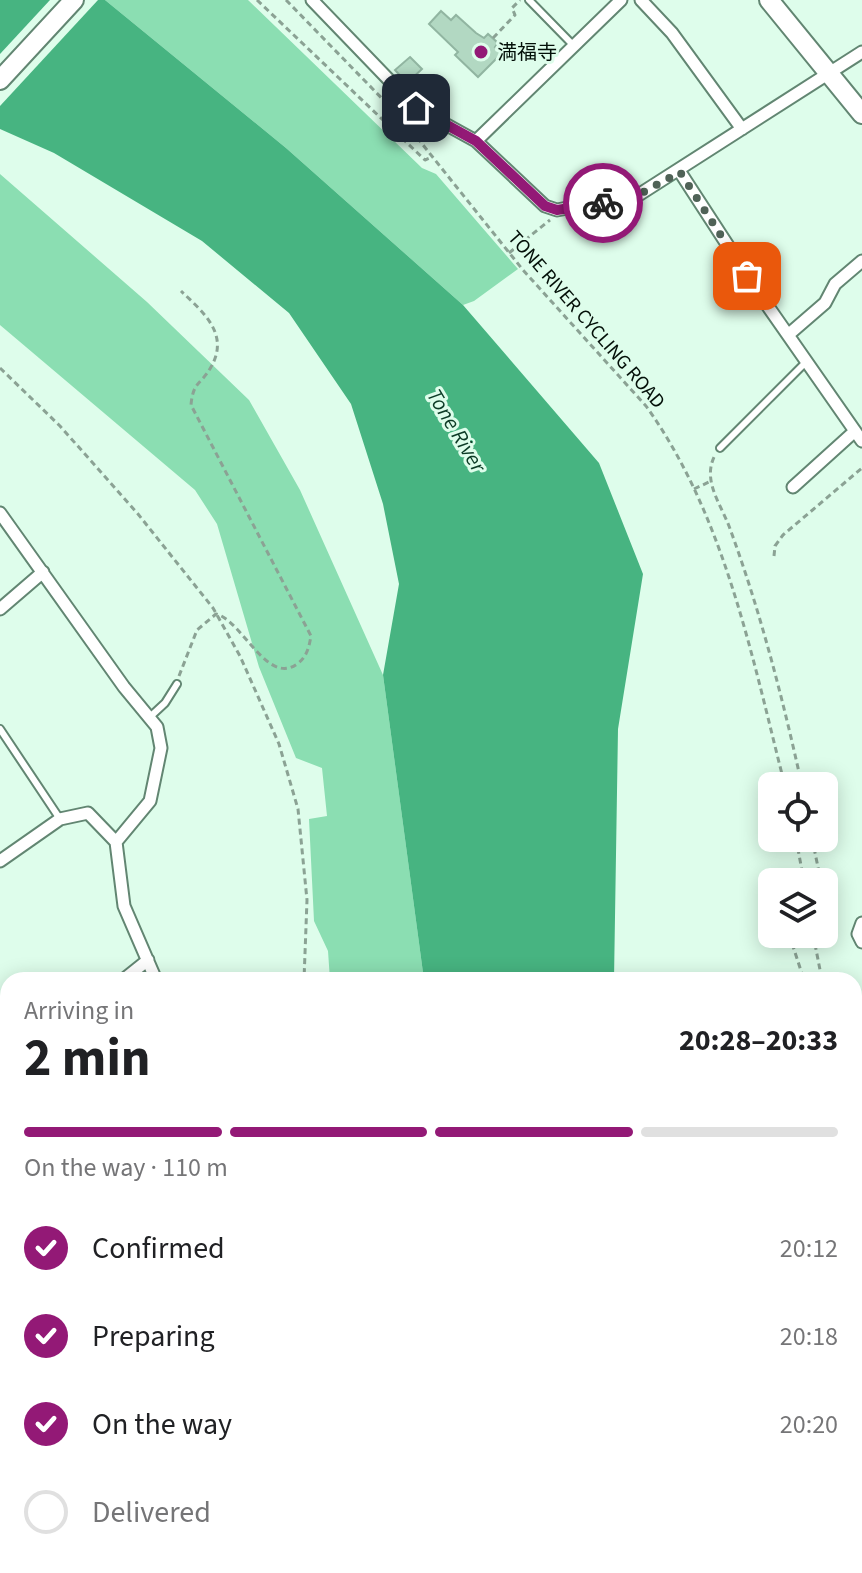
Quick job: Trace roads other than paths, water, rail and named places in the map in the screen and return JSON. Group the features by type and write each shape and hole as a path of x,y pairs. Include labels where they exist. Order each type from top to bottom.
{"main road":[{"path":"0,80 74,0"},
{"path":"769,0 862,114"}],"street":[{"path":"312,0 416,108 476,141 545,206 557,210 631,199 680,172 862,52"},
{"path":"476,141 621,0"},
{"path":"641,0 672,33 742,129"},
{"path":"680,172 859,436 793,487"},
{"path":"788,335 825,303 835,284 862,261"},
{"path":"0,513 124,687 151,716 161,748 150,801 116,842"},
{"path":"0,609 43,572"},
{"path":"0,861 60,819 88,813 116,842 124,906 153,972"},
{"path":"862,923 858,934 862,942"},
{"path":"133,972 148,960"}],"lane":[{"path":"529,0 575,46"},
{"path":"720,448 806,362"},
{"path":"151,716 165,703 177,684"},
{"path":"0,729 60,819"}],"water":[{"name":"Tone River","path":"0,0 105,0 286,148 463,305 599,463 643,574 618,729 614,972 423,972 383,675 399,584 383,504 351,404 289,313 202,241 54,153 0,129"}],"place":[{"name":"満福寺","path":"481,52"}]}
